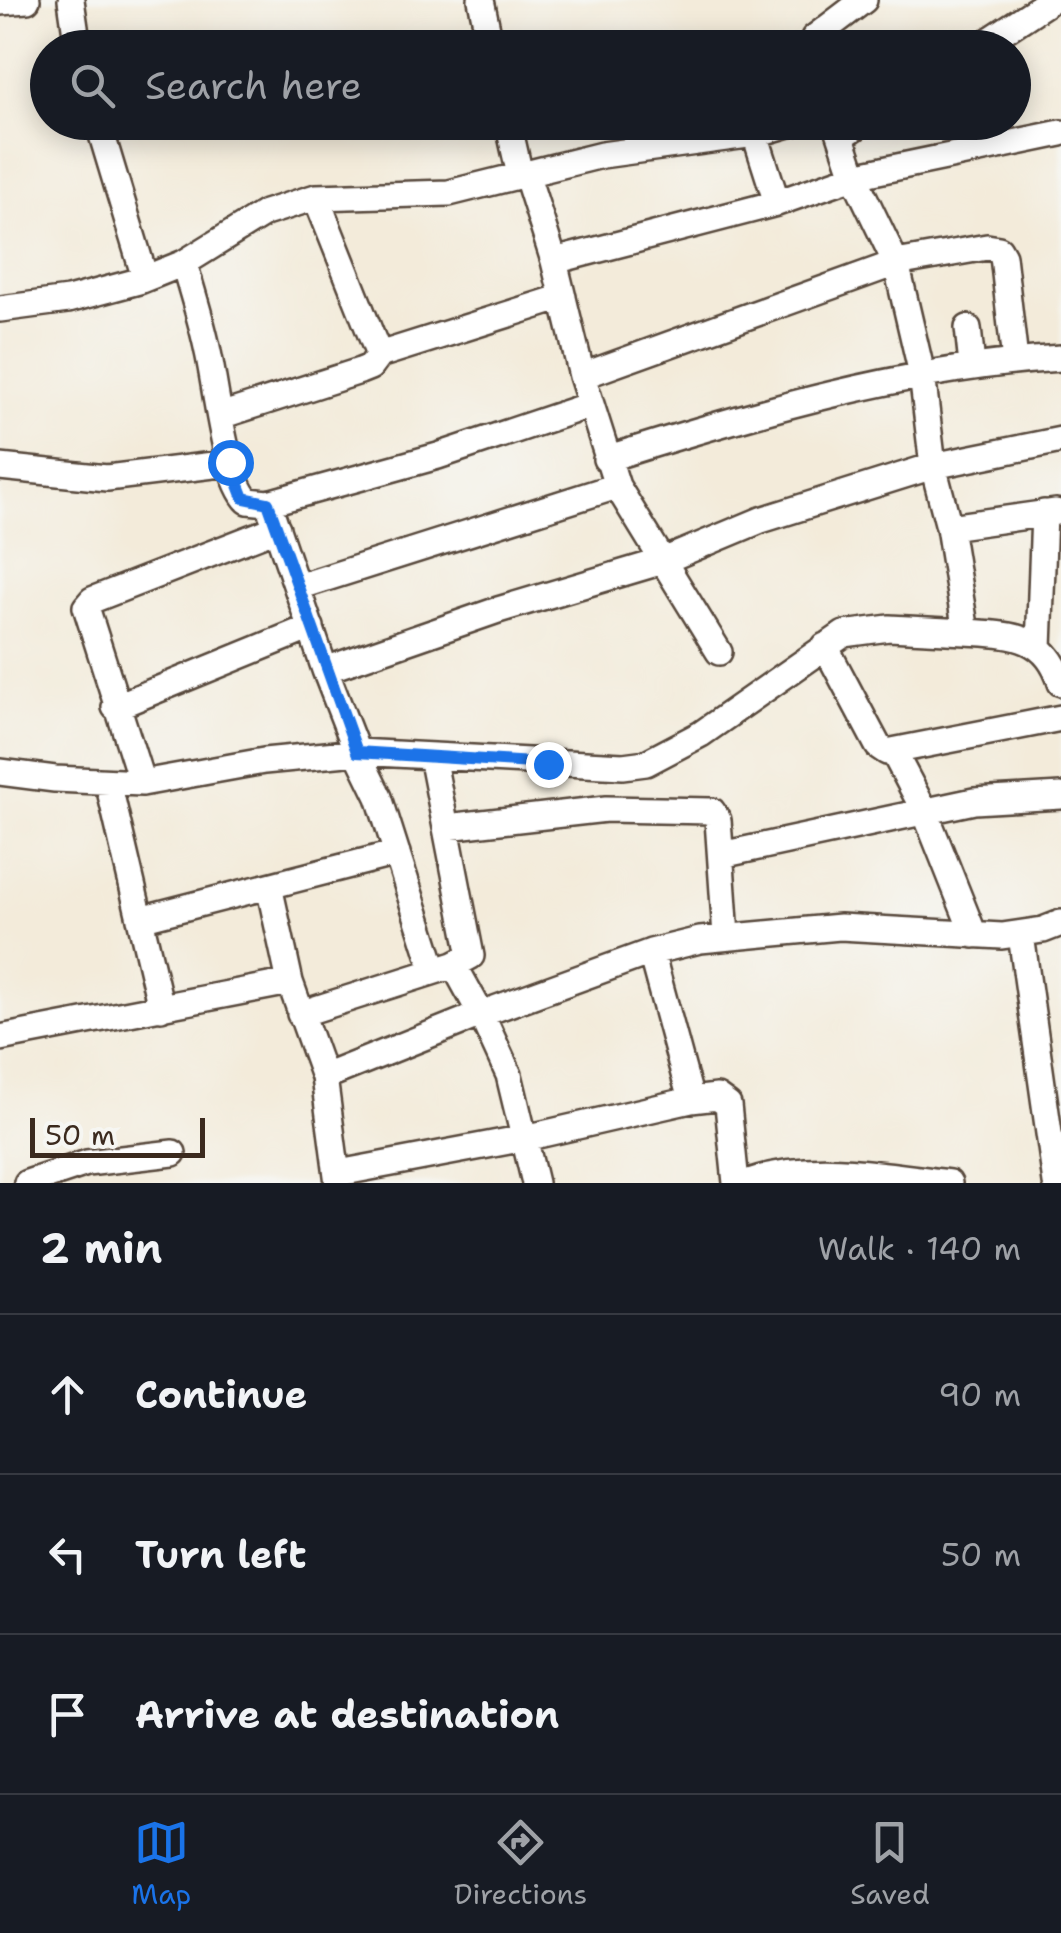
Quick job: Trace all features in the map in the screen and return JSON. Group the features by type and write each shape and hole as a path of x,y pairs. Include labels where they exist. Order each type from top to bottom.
{"street":[{"path":"0,2 27,0"},
{"path":"72,0 76,30"},
{"path":"481,0 487,30"},
{"path":"825,30 864,0"},
{"path":"1005,30 1050,0"},
{"path":"1031,139 1061,133"},
{"path":"104,140 146,278"},
{"path":"513,140 554,261 582,376 616,486 719,652"},
{"path":"0,308 68,300 146,278 184,263 265,212 316,198 449,193 523,174 700,140"},
{"path":"757,140 777,203"},
{"path":"842,140 854,176 896,263 922,374 933,466 949,527 966,632"},
{"path":"554,261 777,203 854,176 1027,140"},
{"path":"316,198 379,355"},
{"path":"582,376 896,263 987,247 999,250 1003,256 1015,361"},
{"path":"184,263 208,350 230,462 244,498 268,503 438,456 590,405"},
{"path":"220,416 370,367 379,355 564,297"},
{"path":"968,328 972,365"},
{"path":"606,459 698,431 922,374 972,365 1061,358"},
{"path":"325,670 498,610 663,561 761,520 933,466 1061,440"},
{"path":"0,467 107,478 230,462"},
{"path":"298,587 616,486"},
{"path":"268,503 325,670 379,797 397,853 444,968 482,1014 509,1075 535,1183"},
{"path":"949,527 1052,512 1051,614 1040,648"},
{"path":"142,783 86,607 92,600 276,528"},
{"path":"115,708 311,627"},
{"path":"0,772 142,783 264,762 357,752 622,766 646,762 714,725 825,646 844,634 862,630 889,628 1019,637 1040,648 1055,663 1061,683"},
{"path":"825,646 882,750 1061,718"},
{"path":"893,751 925,812 974,934"},
{"path":"300,1014 466,960 471,950 432,756"},
{"path":"108,782 161,1008"},
{"path":"721,855 974,800 1061,796"},
{"path":"446,827 589,810 712,811 718,820 726,936"},
{"path":"140,918 397,853"},
{"path":"269,886 290,982 324,1077 338,1178 717,1097 728,1105 736,1183"},
{"path":"324,1077 651,952 726,936 840,927 1021,934 1061,922"},
{"path":"1021,934 1056,1183"},
{"path":"651,952 691,1100"},
{"path":"0,1038 290,982"},
{"path":"27,1183 173,1153"},
{"path":"746,1183 787,1173 834,1170 949,1183"}],"route":[{"path":"230,462 244,498 268,503 357,752 548,764"}]}
